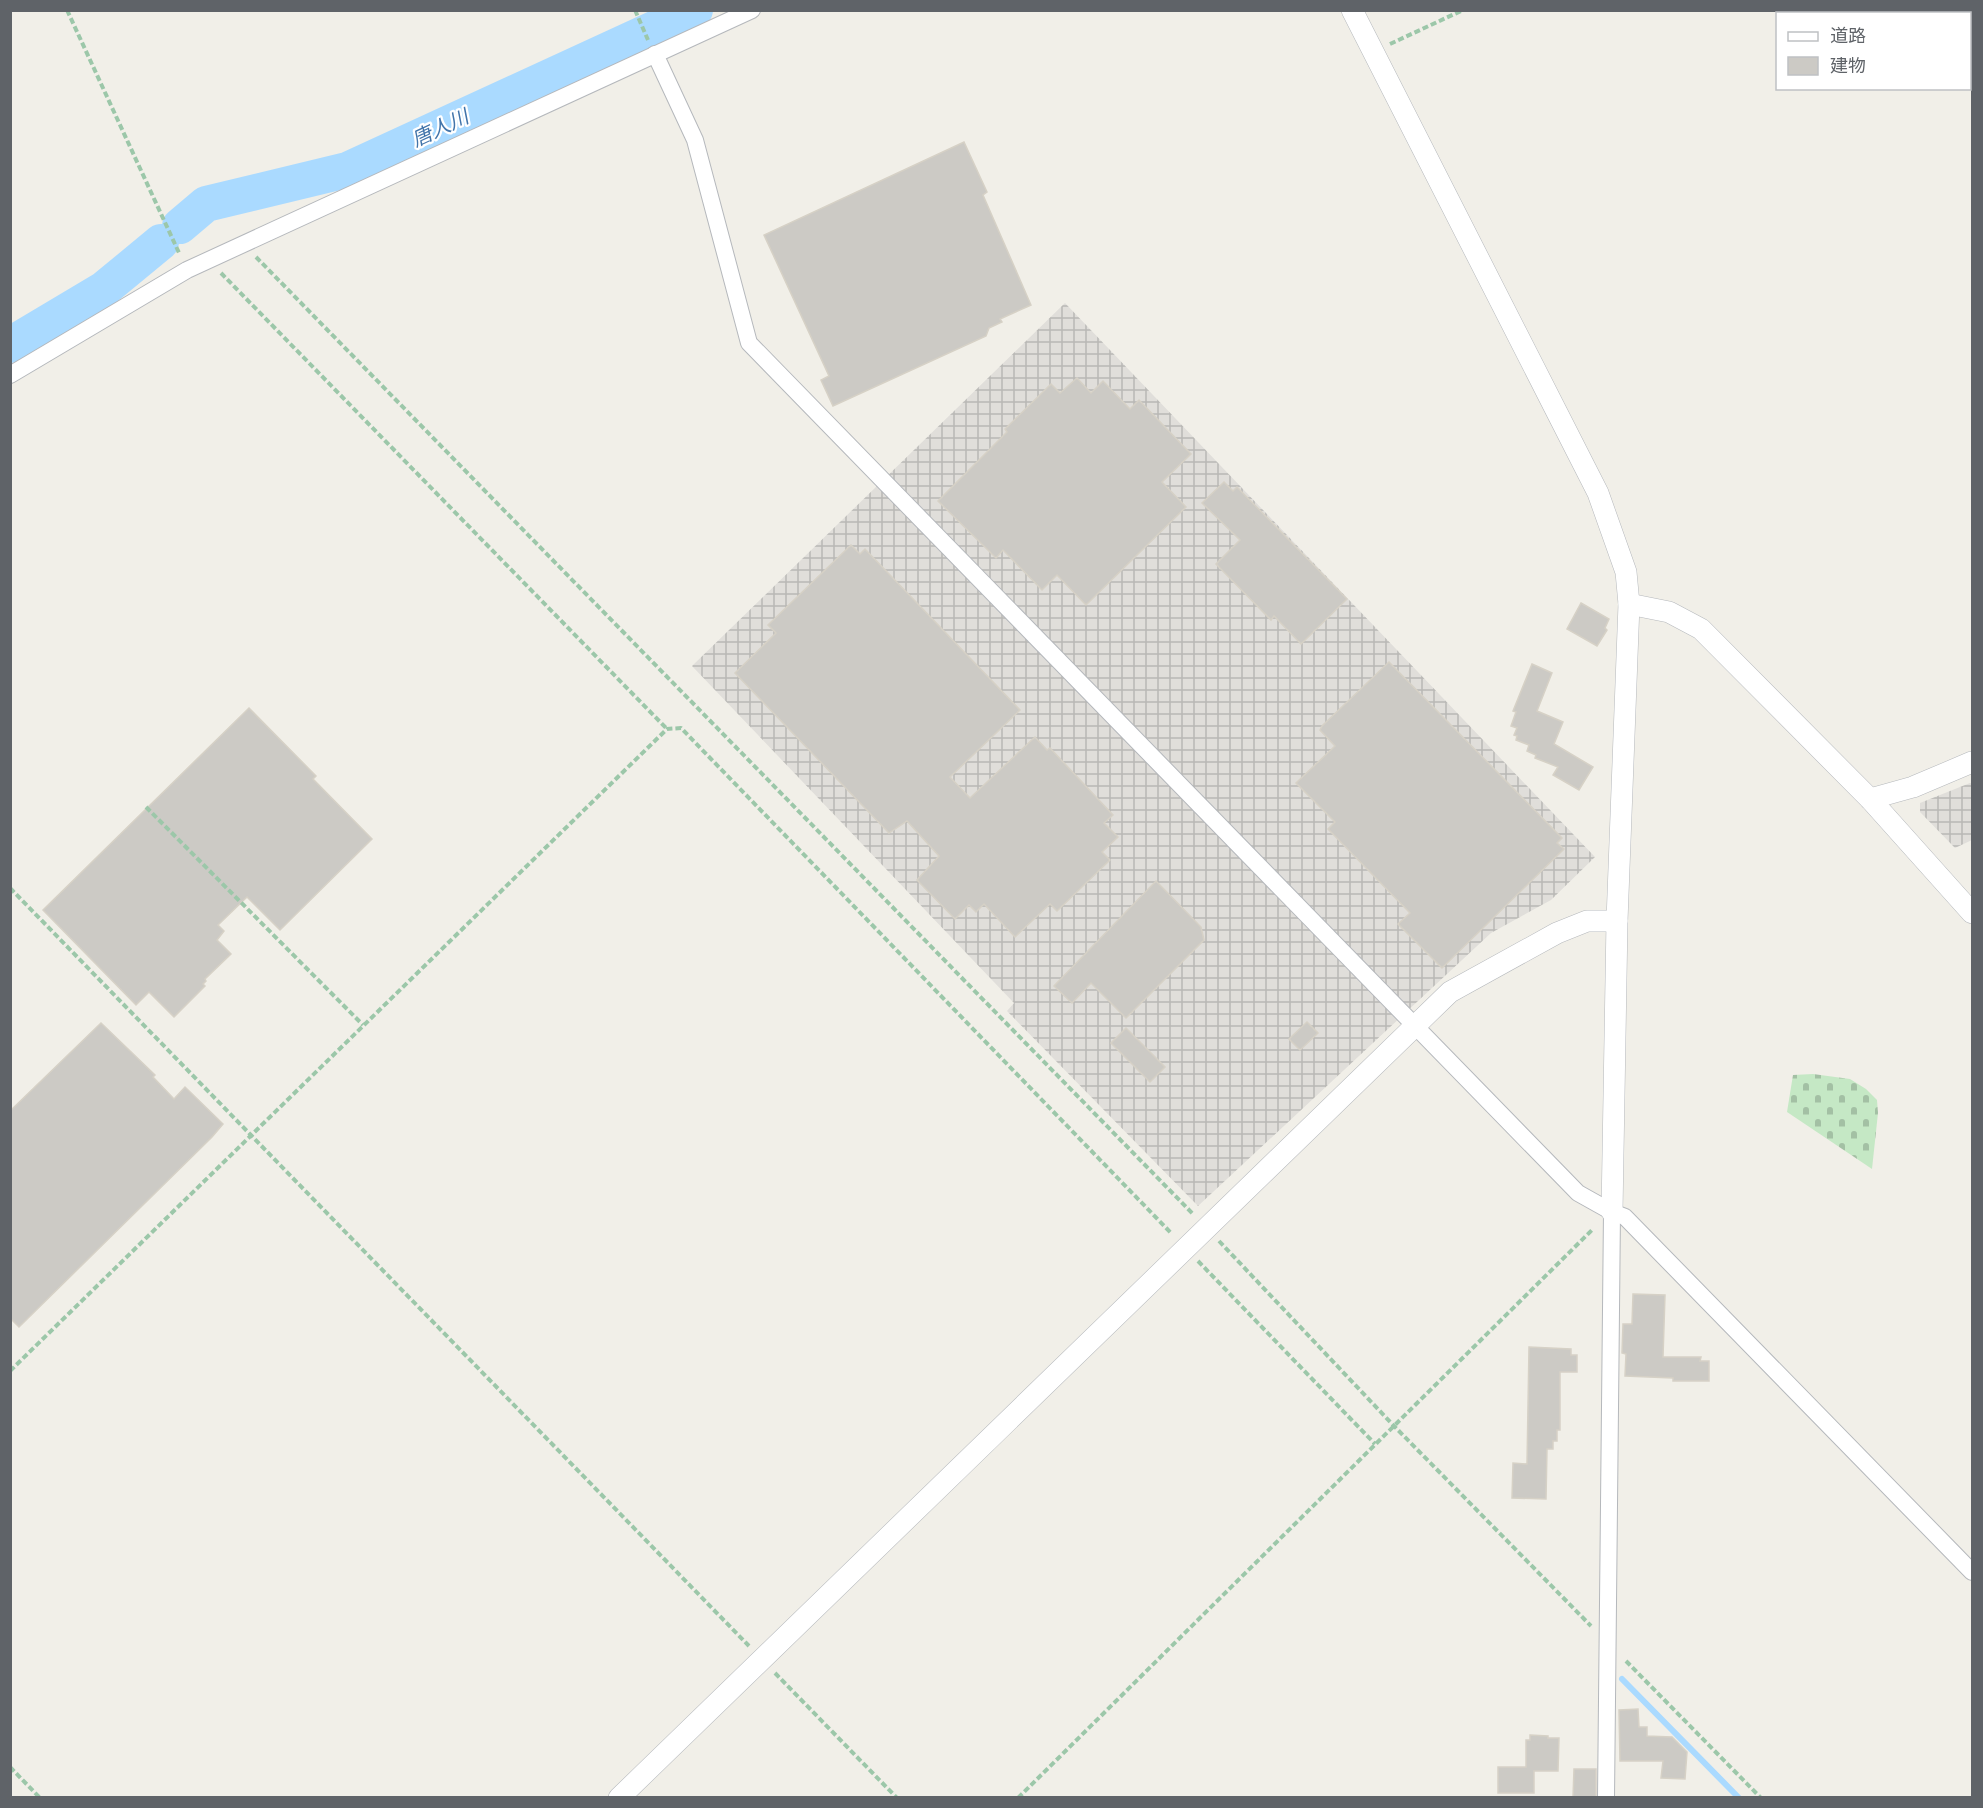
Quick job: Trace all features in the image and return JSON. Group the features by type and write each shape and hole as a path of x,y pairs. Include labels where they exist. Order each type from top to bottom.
{"street":[{"path":"10,375 187,270 653,50 752,10"},
{"path":"1352,10 1598,493 1626,572 1629,604 1617,921 1612,1212 1606,1797"},
{"path":"653,50 695,140 749,343 1578,1193 1625,1217 1972,1572"},
{"path":"1629,604 1669,612 1701,629 1870,799 1972,913"},
{"path":"1870,799 1913,787 1972,762"},
{"path":"619,1797 1450,992 1557,933 1587,921 1617,921"}],"path":[{"path":"67,10 187,270"},
{"path":"635,10 653,50"},
{"path":"1374,51 1463,10"},
{"path":"242,244 320,320 1207,1228 1394,1426 1761,1797"},
{"path":"208,260 667,729"},
{"path":"10,1371 667,729 681,728 1375,1444"},
{"path":"146,807 363,1025"},
{"path":"10,888 897,1797"},
{"path":"1018,1797 1575,1244 1612,1212"},
{"path":"10,1767 40,1797"}],"shaded area":[{"path":"1065,303 1595,857 1551,900 1491,933 1198,1206 1007,1011 1014,1003 692,666"},
{"path":"1972,784 1972,840 1955,848 1920,812 1920,803"}],"green space":[{"path":"1813,1074 1850,1079 1866,1089 1877,1100 1878,1113 1872,1169 1787,1112 1793,1075"}],"building":[{"path":"964,142 987,192 983,195 1031,305 1000,319 1002,322 989,328 986,336 833,406 821,380 829,376 764,235"},
{"path":"1077,378 1091,393 1103,381 1130,409 1139,400 1191,454 1162,482 1186,507 1086,605 1057,575 1042,590 1003,550 996,558 938,501 1007,432 1005,429 1051,384 1060,393"},
{"path":"1224,482 1233,491 1237,487 1347,599 1301,644 1274,616 1271,620 1216,564 1240,540 1202,503"},
{"path":"851,545 860,554 865,549 1020,710 950,777 970,798 1035,737 1047,750 1050,748 1113,815 1104,823 1118,837 1102,852 1110,860 1057,911 1050,904 1015,937 984,904 976,912 969,905 955,919 917,880 939,856 907,821 889,833 735,673 776,633 768,625"},
{"path":"1581,603 1609,619 1605,628 1607,630 1597,646 1567,629"},
{"path":"1389,662 1562,838 1557,843 1564,849 1442,968 1398,924 1410,913 1328,829 1335,822 1296,783 1335,746 1320,730 1322,726"},
{"path":"1532,664 1552,673 1537,711 1563,722 1554,744 1593,767 1579,790 1553,775 1558,767 1535,758 1536,755 1527,751 1529,745 1516,740 1517,736 1514,735 1517,728 1511,726 1516,712 1513,711"},
{"path":"249,708 316,776 313,779 372,839 280,930 247,897 218,925 224,931 217,940 231,954 205,979 203,984 205,986 174,1017 149,992 136,1005 43,910"},
{"path":"1156,881 1201,927 1204,940 1126,1018 1091,983 1072,1003 1054,986"},
{"path":"1307,1022 1318,1033 1300,1050 1289,1039"},
{"path":"101,1023 155,1075 153,1077 174,1099 185,1087 223,1124 19,1327 10,1318 10,1111"},
{"path":"1126,1028 1165,1067 1150,1082 1111,1043"},
{"path":"1633,1294 1665,1295 1663,1357 1701,1357 1700,1361 1709,1361 1709,1381 1673,1381 1673,1378 1625,1376 1626,1354 1622,1353 1623,1324 1632,1324"},
{"path":"1529,1347 1571,1349 1571,1355 1577,1355 1577,1372 1560,1372 1560,1430 1557,1430 1557,1441 1553,1441 1553,1449 1547,1449 1546,1499 1512,1498 1513,1463 1527,1464"},
{"path":"1638,1709 1639,1727 1647,1727 1647,1736 1672,1737 1687,1752 1685,1779 1661,1778 1663,1761 1620,1761 1619,1710"},
{"path":"1530,1735 1559,1738 1558,1771 1534,1771 1534,1793 1498,1793 1498,1767 1526,1767 1526,1740 1530,1740"},
{"path":"1574,1769 1596,1769 1596,1797 1573,1797"}],"waterway":[{"name":"唐人川","path":"180,226 206,204 347,170 695,10"},
{"name":"唐人川","path":"10,345 104,289 161,242"},
{"path":"1622,1679 1739,1798"}]}
